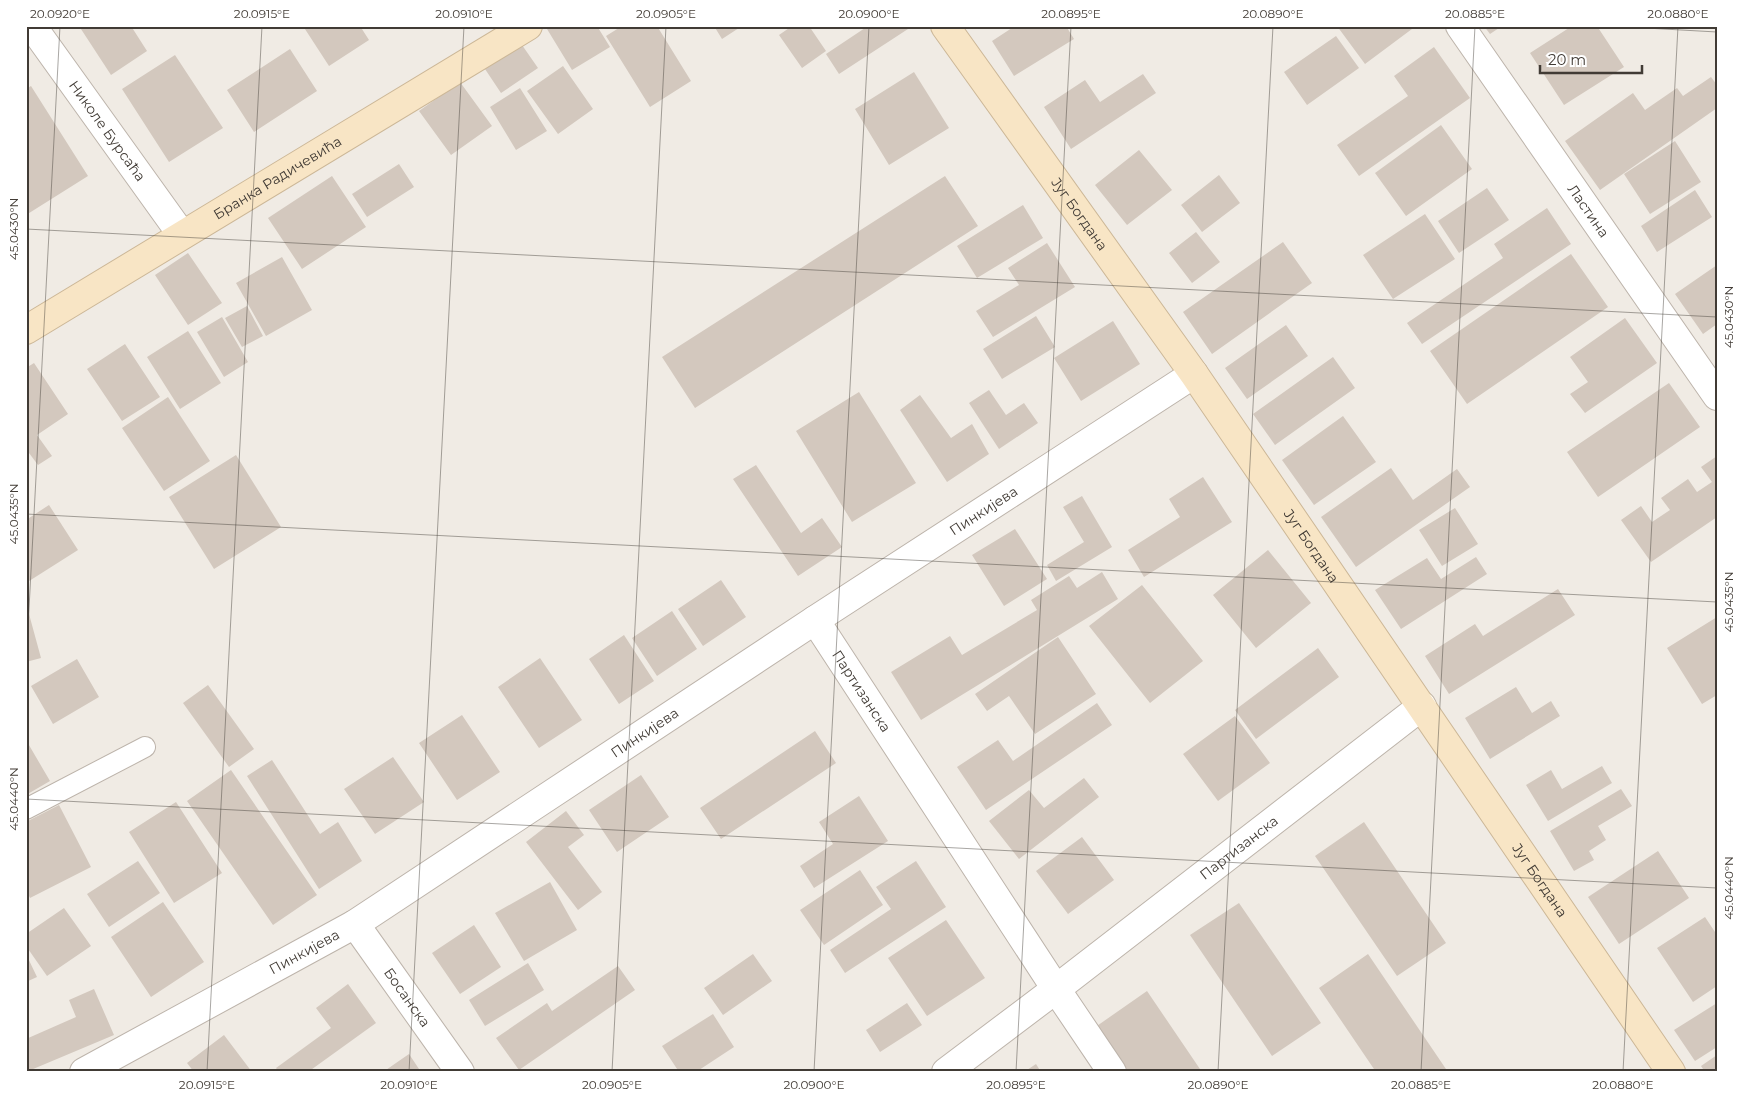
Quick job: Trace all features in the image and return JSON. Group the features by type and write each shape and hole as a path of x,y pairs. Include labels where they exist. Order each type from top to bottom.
{"street":[{"name":"Николе Бурсаћа","path":"32,26 182,235"},
{"name":"Бранка Радичевића","path":"26,330 528,26"},
{"name":"Југ Богдана","path":"945,26 1194,374 1671,1072"},
{"name":"Ластина","path":"1460,26 1717,396"},
{"name":"Пинкијева","path":"84,1072 355,924 815,620 1194,374"},
{"name":"Партизанска","path":"815,620 1112,1072"},
{"name":"Партизанска","path":"946,1072 1422,706"},
{"name":"Босанска","path":"355,924 460,1072"}],"lane":[{"path":"26,809 145,746"}],"building":[{"path":"79,26 131,26 147,51 111,75"},
{"path":"303,26 360,26 369,40 329,66"},
{"path":"552,26 597,26 610,47 572,70 547,29"},
{"path":"622,26 657,26 691,81 650,107 606,36"},
{"path":"714,26 742,26 722,39"},
{"path":"792,26 809,26 826,51 802,68 779,35"},
{"path":"864,26 906,26 908,29 839,74 826,54 865,28"},
{"path":"1015,26 1066,26 1074,39 1014,76 992,41"},
{"path":"1337,26 1416,26 1365,64"},
{"path":"1484,26 1502,26 1490,34"},
{"path":"1572,26 1597,26 1624,67 1564,105 1530,53"},
{"path":"1336,36 1359,68 1307,105 1284,72"},
{"path":"522,45 538,68 501,93 485,69"},
{"path":"1434,47 1470,98 1359,176 1337,145 1408,96 1394,76"},
{"path":"290,49 317,91 254,132 227,90"},
{"path":"175,55 223,128 169,162 122,89"},
{"path":"563,66 593,109 558,134 527,91"},
{"path":"914,72 949,128 889,165 855,109"},
{"path":"1143,74 1156,93 1071,149 1044,107 1085,80 1100,102"},
{"path":"1711,77 1717,85 1717,108 1600,190 1565,141 1633,93 1645,110 1677,88 1683,96"},
{"path":"460,82 492,126 451,155 419,111"},
{"path":"31,86 88,176 26,215 26,89"},
{"path":"520,88 547,131 516,150 490,107"},
{"path":"1441,125 1472,169 1406,216 1375,173"},
{"path":"1675,141 1701,182 1650,214 1624,174"},
{"path":"1139,150 1172,190 1127,225 1095,185"},
{"path":"399,164 414,187 367,217 352,194"},
{"path":"1219,175 1240,203 1202,232 1181,205"},
{"path":"332,176 366,227 302,269 268,218"},
{"path":"945,176 978,226 695,408 662,357"},
{"path":"1487,188 1509,220 1459,253 1438,221"},
{"path":"1695,190 1712,217 1657,252 1641,226"},
{"path":"1023,205 1043,238 977,278 957,246"},
{"path":"1547,208 1571,244 1422,344 1407,323 1503,258 1494,244"},
{"path":"1425,214 1455,259 1393,299 1363,255"},
{"path":"1196,232 1220,262 1192,283 1169,253"},
{"path":"1283,242 1312,283 1212,354 1183,312"},
{"path":"1047,243 1075,287 993,337 976,311 1019,285 1008,268"},
{"path":"188,253 222,303 188,325 155,275"},
{"path":"1571,254 1608,307 1467,404 1430,351"},
{"path":"282,257 312,310 266,336 236,283"},
{"path":"1717,265 1717,324 1703,334 1675,294"},
{"path":"247,306 263,336 242,347 225,318"},
{"path":"1036,316 1055,347 1002,379 983,349"},
{"path":"222,317 248,362 224,377 197,332"},
{"path":"1625,318 1657,363 1585,413 1570,394 1588,382 1570,357"},
{"path":"1113,321 1140,364 1081,401 1054,358"},
{"path":"1286,325 1308,356 1247,399 1225,368"},
{"path":"188,331 221,383 180,409 147,357"},
{"path":"125,344 160,397 122,421 87,369"},
{"path":"1333,357 1355,388 1275,445 1253,414"},
{"path":"34,363 68,414 37,435 52,456 38,465 26,449 26,368"},
{"path":"1669,383 1700,427 1598,497 1567,452"},
{"path":"989,390 1006,415 1024,403 1038,423 999,449 969,403"},
{"path":"859,392 916,483 852,522 796,431"},
{"path":"920,395 951,438 972,424 989,454 947,482 900,410"},
{"path":"168,397 210,461 164,491 122,428"},
{"path":"1343,416 1376,462 1314,505 1282,460"},
{"path":"236,455 281,527 214,569 169,497"},
{"path":"1717,456 1717,517 1651,562 1621,520 1641,506 1652,522 1670,510 1661,498 1688,479 1697,492 1712,482 1701,467"},
{"path":"756,465 801,533 822,518 842,547 798,576 733,479"},
{"path":"1391,468 1413,500 1457,469 1470,487 1356,567 1321,517"},
{"path":"1203,477 1232,522 1144,577 1128,550 1180,517 1169,499"},
{"path":"1082,496 1112,547 1056,581 1047,565 1084,542 1063,507"},
{"path":"49,505 78,550 26,583 26,520"},
{"path":"1455,508 1478,544 1442,566 1419,530"},
{"path":"1015,529 1047,579 1004,606 972,555"},
{"path":"1268,550 1311,603 1256,648 1213,595"},
{"path":"1476,557 1487,574 1401,629 1375,590 1427,558 1441,579"},
{"path":"1102,572 1118,599 921,720 891,672 950,636 962,655 1037,610 1031,600 1069,576 1077,588"},
{"path":"721,580 746,617 703,646 678,609"},
{"path":"1142,585 1203,661 1150,703 1089,626"},
{"path":"1558,589 1575,615 1449,694 1425,656 1475,624 1483,636"},
{"path":"26,603 41,658 26,662"},
{"path":"672,611 697,649 657,676 632,638"},
{"path":"1717,617 1717,695 1702,704 1667,648"},
{"path":"624,635 654,681 619,704 589,659"},
{"path":"1058,637 1096,694 1035,734 1009,696 987,711 975,694"},
{"path":"1318,648 1339,677 1256,739 1235,710"},
{"path":"540,658 582,720 539,748 498,687"},
{"path":"77,659 99,697 53,724 31,686"},
{"path":"208,685 254,749 229,767 183,703"},
{"path":"1516,687 1532,713 1551,701 1560,716 1490,759 1465,718"},
{"path":"1097,703 1112,725 986,810 957,767 998,740 1013,761"},
{"path":"462,715 500,772 457,800 419,743"},
{"path":"1235,716 1270,763 1218,801 1183,754"},
{"path":"815,731 836,763 721,839 700,808"},
{"path":"26,740 50,781 26,795"},
{"path":"393,757 424,802 375,834 344,789"},
{"path":"272,760 320,834 338,822 362,861 319,889 247,776"},
{"path":"1602,766 1612,783 1548,821 1526,785 1551,770 1562,789"},
{"path":"231,770 317,895 273,925 187,801"},
{"path":"641,775 669,817 617,852 589,810"},
{"path":"1084,778 1099,797 1019,859 989,821 1029,790 1044,808"},
{"path":"1621,789 1632,806 1598,826 1606,840 1589,851 1594,860 1574,871 1550,831"},
{"path":"859,796 888,841 814,888 800,866 833,844 819,822"},
{"path":"176,802 222,873 174,903 129,832"},
{"path":"59,805 91,867 30,898 26,890 26,822"},
{"path":"566,811 584,835 568,847 602,892 578,910 526,842"},
{"path":"1364,822 1446,943 1397,976 1315,856"},
{"path":"1082,837 1114,880 1068,914 1036,871"},
{"path":"1658,851 1689,898 1619,944 1588,897"},
{"path":"138,861 160,893 109,927 87,894"},
{"path":"916,861 946,907 845,973 830,950 891,909 876,887"},
{"path":"860,870 883,905 824,945 800,910"},
{"path":"550,882 577,930 524,961 495,913"},
{"path":"163,902 204,962 151,997 111,937"},
{"path":"1239,903 1321,1023 1272,1056 1190,935"},
{"path":"64,908 91,946 47,976 26,946 26,934"},
{"path":"1705,917 1717,935 1717,986 1693,1002 1657,948"},
{"path":"946,920 985,978 927,1016 888,958"},
{"path":"474,925 501,967 460,994 432,953"},
{"path":"26,954 37,977 26,982"},
{"path":"753,954 772,981 723,1015 704,988"},
{"path":"1368,954 1448,1072 1376,1072 1319,988"},
{"path":"528,963 544,990 485,1026 469,1000"},
{"path":"618,966 635,990 519,1070 496,1038 547,1003 552,1011"},
{"path":"348,984 376,1023 308,1072 279,1072 276,1068 331,1028 316,1008"},
{"path":"94,989 114,1035 26,1072 26,1039 76,1017 69,1000"},
{"path":"1147,991 1202,1072 1124,1072 1094,1028"},
{"path":"907,1003 922,1025 880,1052 866,1030"},
{"path":"1717,1003 1717,1047 1695,1061 1674,1030"},
{"path":"713,1014 734,1047 696,1072 679,1072 662,1046"},
{"path":"224,1035 252,1072 194,1072 187,1063"},
{"path":"409,1054 421,1072 383,1072"},
{"path":"1717,1055 1717,1072 1705,1072 1701,1066"},
{"path":"1036,1064 1041,1072 1024,1072"}]}
